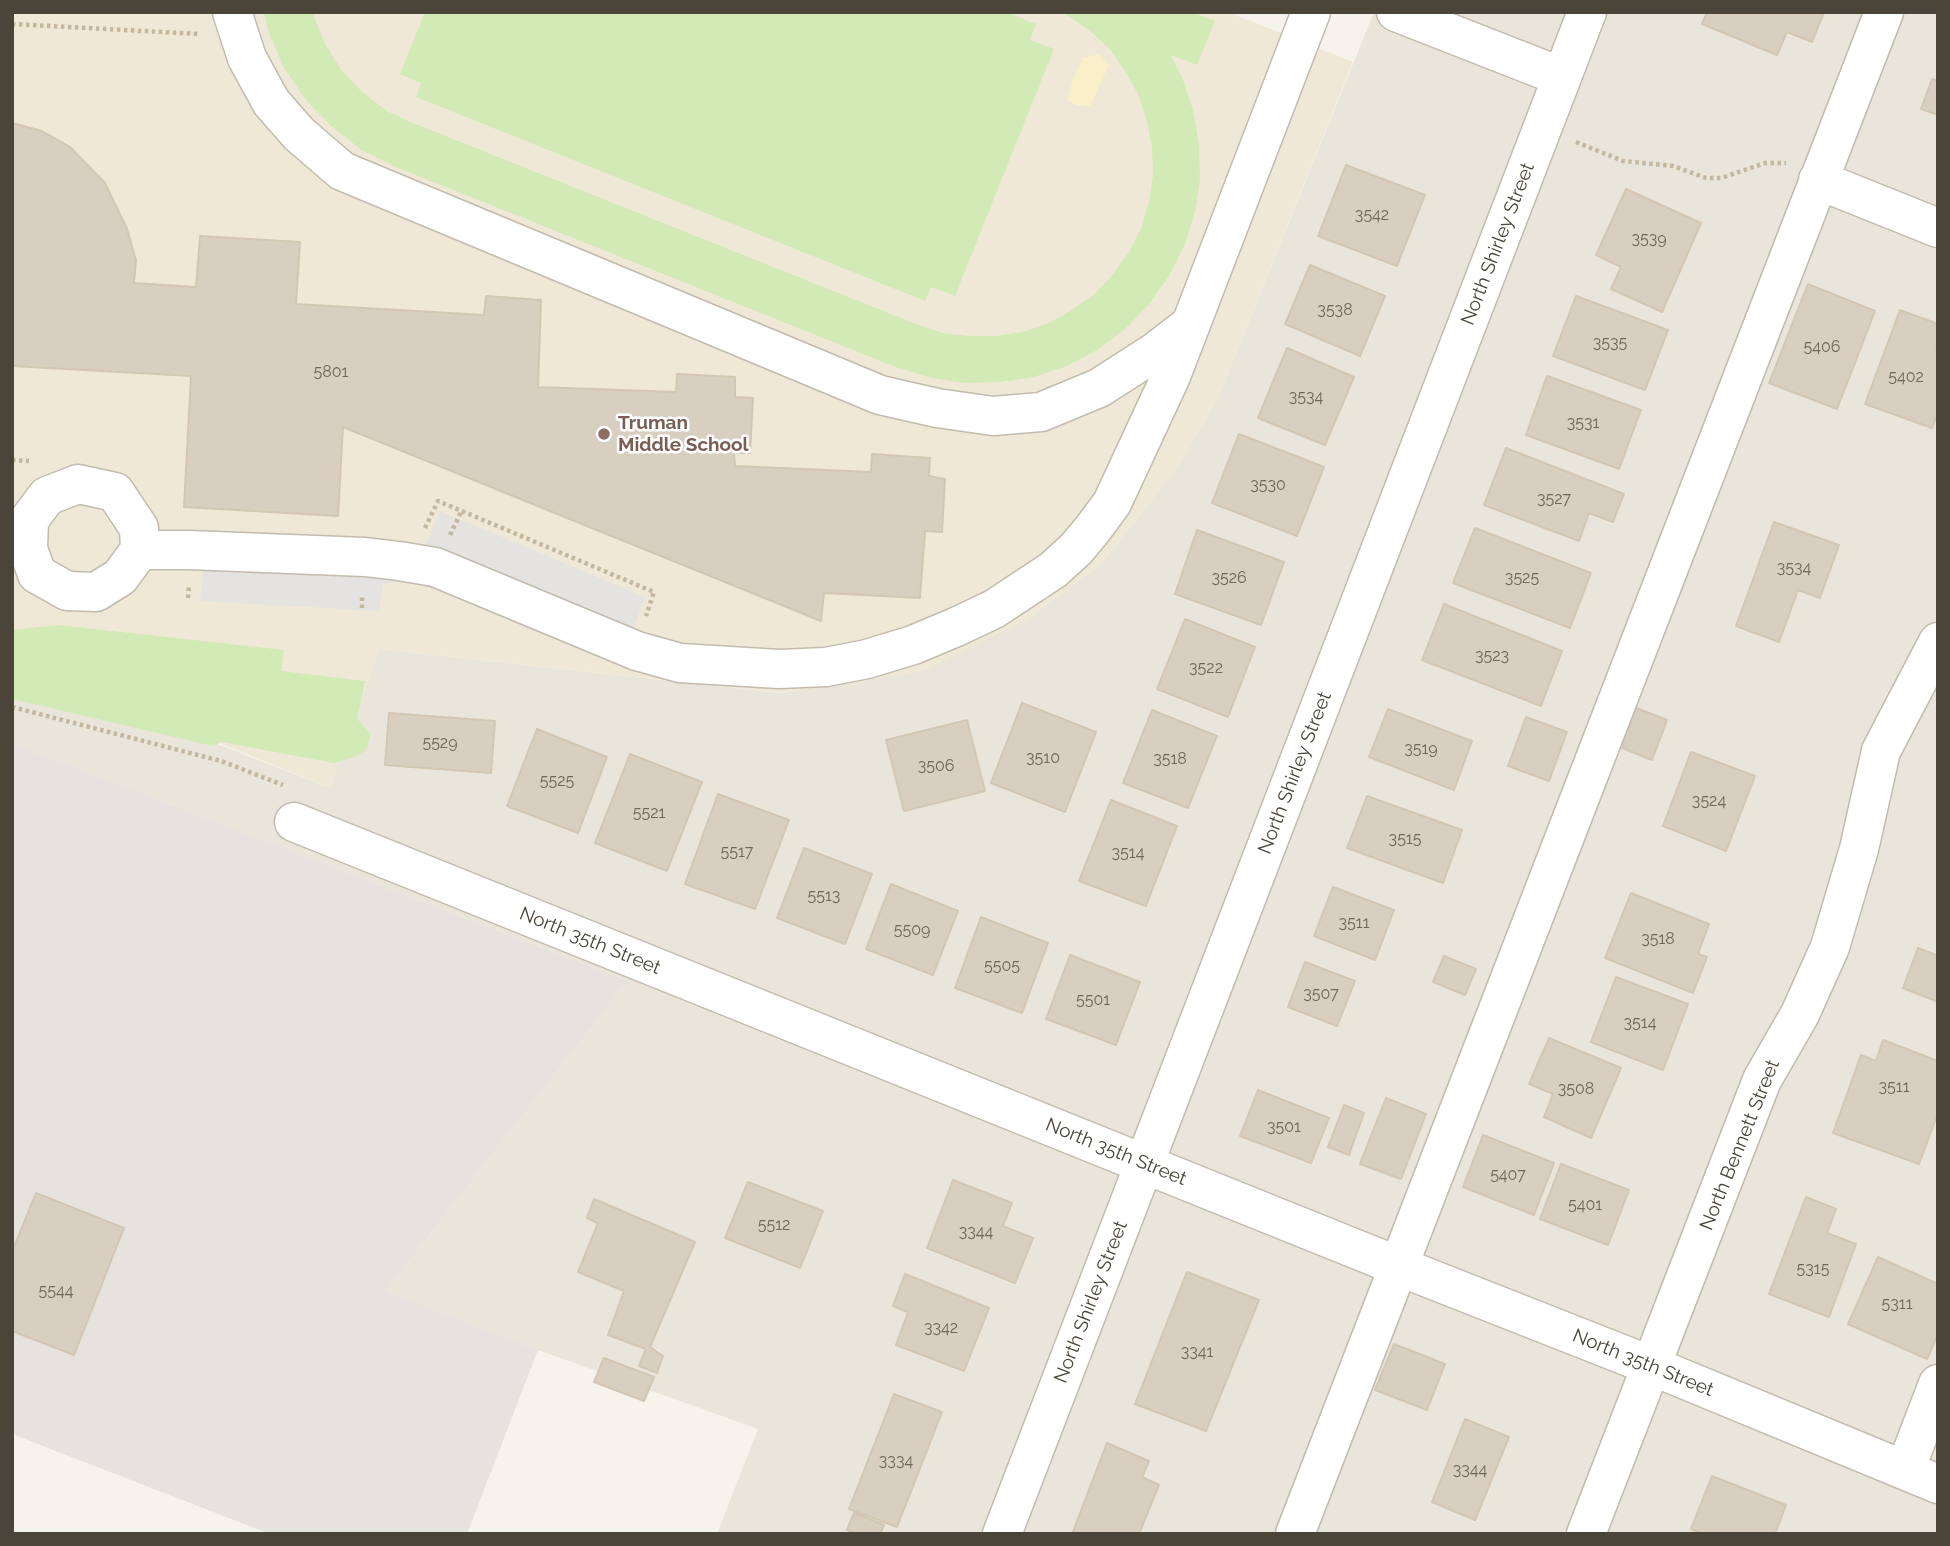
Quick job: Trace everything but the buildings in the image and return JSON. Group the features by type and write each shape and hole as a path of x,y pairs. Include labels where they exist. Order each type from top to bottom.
{"street":[{"path":"232,12 247,58 271,102 299,134 342,171 880,395 937,408 993,416 1041,412 1099,388 1155,352 1190,325"},
{"path":"141,550 365,557 435,567 637,651 680,663 779,670 827,667 867,659 913,645 956,627 994,608 1053,570 1093,530 1112,503 1171,376 1311,12"},
{"path":"1396,12 1562,77"},
{"name":"North Shirley Street","path":"1002,1534 1587,12"},
{"path":"1295,1534 1884,12"},
{"path":"1820,174 1938,228"},
{"path":"78,484 115,492 139,527 141,550 120,577 96,592 67,591 25,578 29,520 47,496 78,484"},
{"name":"North Bennett Street","path":"1586,1534 1762,1080 1800,1014 1830,947 1859,849 1881,751 1938,642"},
{"name":"North 35th Street","path":"295,806 1144,1164 1652,1366 1921,1477"},
{"path":"1921,1477 1938,1384"}],"path":[{"path":"12,24 200,34"},
{"path":"1576,142 1623,161 1662,163 1706,178 1721,178 1765,163 1795,163 1820,174"},
{"path":"12,707 220,761 295,806"}],"shaded area":[{"name":"Truman Middle School","path":"12,12 1228,12 1353,62 1218,398 1175,470 1103,562 1029,618 920,672 783,693 379,649 330,788 12,659"},
{"path":"1374,12 1938,12 1938,1534 717,1534 758,1429 538,1350 386,1291 628,981 12,743 12,664 330,788 379,649 782,693 1029,618 1103,562 1175,470 1218,398"},
{"path":"440,511 645,597 621,663 567,644 424,585 398,582 383,584 379,611 200,601 203,572 196,570 183,533 422,545 427,542"},
{"path":"12,743 628,981 386,1291 538,1350 467,1534 270,1534 12,1434"}],"green space":[{"path":"264,12 312,12 325,44 342,71 362,92 387,111 413,123 916,324 942,333 996,336 1023,332 1049,323 1095,294 1129,252 1141,228 1149,202 1153,175 1152,147 1139,96 1110,49 1062,12 1191,12 1215,21 1197,65 1171,55 1193,110 1199,144 1200,179 1195,212 1184,246 1169,276 1149,304 1125,329 1097,350 1067,366 1034,377 1001,382 965,383 932,378 898,368 396,167 362,150 331,126 305,99 283,66 269,33"},
{"path":"425,12 1006,12 1036,24 1030,40 1054,49 955,296 931,287 925,301 416,97 421,83 400,74"},
{"path":"58,625 284,650 281,671 365,681 357,719 371,734 366,750 355,757 334,763 222,742 213,746 12,699 12,630"}],"sand":[{"path":"1099,54 1109,65 1090,106 1076,105 1067,100 1083,58"}],"place":[{"name":"Truman Middle School","path":"604,434"}]}
